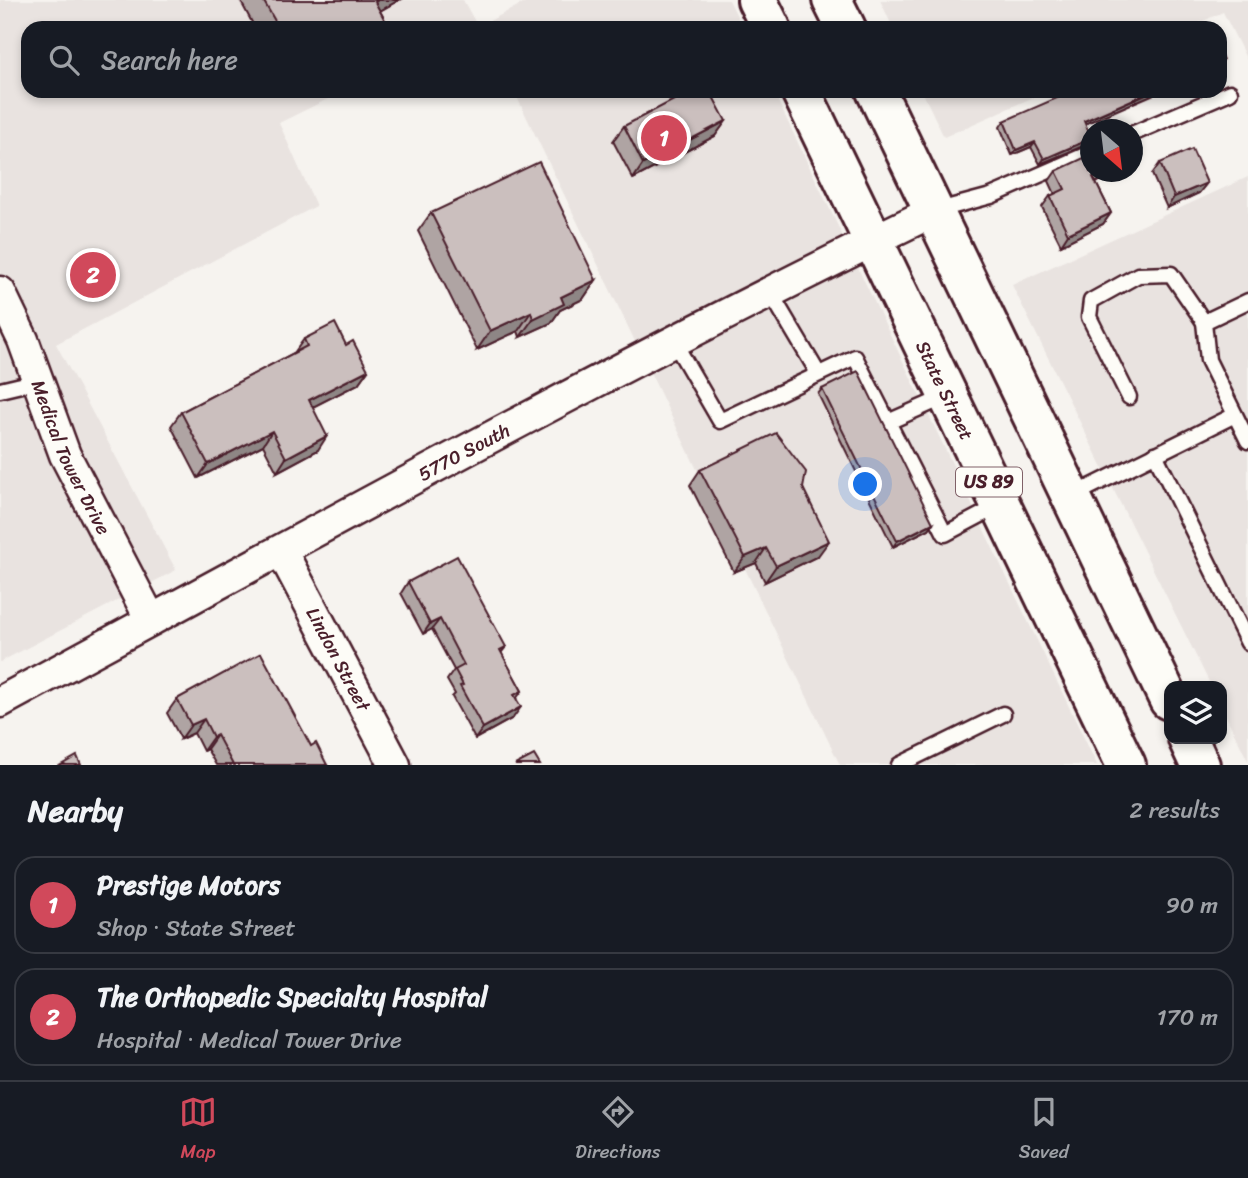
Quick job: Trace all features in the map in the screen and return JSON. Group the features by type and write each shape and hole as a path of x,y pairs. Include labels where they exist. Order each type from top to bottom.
{"main road":[{"path":"757,0 768,21"},
{"path":"832,0 842,21"},
{"name":"State Street","path":"804,98 1126,765"},
{"path":"879,98 1164,691"},
{"path":"1190,744 1200,765"}],"street":[{"name":"5770 South","path":"0,702 674,342 934,211"},
{"name":"Medical Tower Drive","path":"0,292 23,340 65,455 151,620"},
{"name":"Lindon Street","path":"282,552 395,765"}],"lane":[{"path":"1143,129 1216,98"},
{"path":"934,211 991,196 1080,157"},
{"path":"1129,397 1089,317 1091,301 1138,275 1171,274 1204,322 1208,360 1248,441"},
{"path":"770,292 818,373"},
{"path":"1204,322 1248,302"},
{"path":"674,342 720,421 855,356 945,534 1000,505"},
{"path":"0,390 38,381"},
{"path":"888,422 947,396"},
{"path":"1071,496 1235,415"},
{"path":"1155,454 1248,643"},
{"path":"899,765 1003,714"}],"shaded area":[{"path":"0,0 463,0 475,21 21,21 21,98 330,98 279,123 316,206 56,344 176,570 0,662"},
{"path":"529,0 729,0 740,21 490,21"},
{"path":"880,0 1248,0 1248,62 1223,12 1203,21 890,21"},
{"path":"517,98 776,98 1097,765 840,765"},
{"path":"925,98 1031,98 944,137"},
{"path":"1248,177 1248,761 1227,718 1227,681 1209,681 1012,285"}],"building":[{"path":"263,0 378,0 375,2 385,21 275,21"},
{"path":"678,98 714,98 726,121 643,164 624,126"},
{"path":"1057,98 1136,98 1089,119 1080,119 1080,143 1044,159 1035,142 1016,150 1004,121"},
{"path":"1192,149 1207,183 1174,197 1160,163"},
{"path":"1080,160 1080,182 1096,182 1111,213 1068,234 1050,196 1065,189 1056,171"},
{"path":"539,162 596,280 561,297 564,304 533,319 531,312 490,331 431,213"},
{"path":"335,323 346,345 353,341 368,370 309,400 327,436 286,458 272,431 208,464 181,412 307,346 304,339"},
{"path":"858,371 933,523 897,541 822,389"},
{"path":"776,433 806,472 803,488 829,541 776,566 766,548 745,557 700,470"},
{"path":"457,556 506,647 500,650 522,691 514,695 521,707 483,728 460,686 463,685 455,670 464,665 440,619 430,624 408,582"},
{"path":"261,653 311,746 316,743 327,765 233,765 217,735 213,737 204,719 191,725 177,699"},
{"path":"534,755 540,765 515,765"},
{"path":"77,756 81,765 61,765"}],"place":[{"name":"Prestige Motors","path":"664,138"},
{"name":"The Orthopedic Specialty Hospital","path":"93,275"}]}
